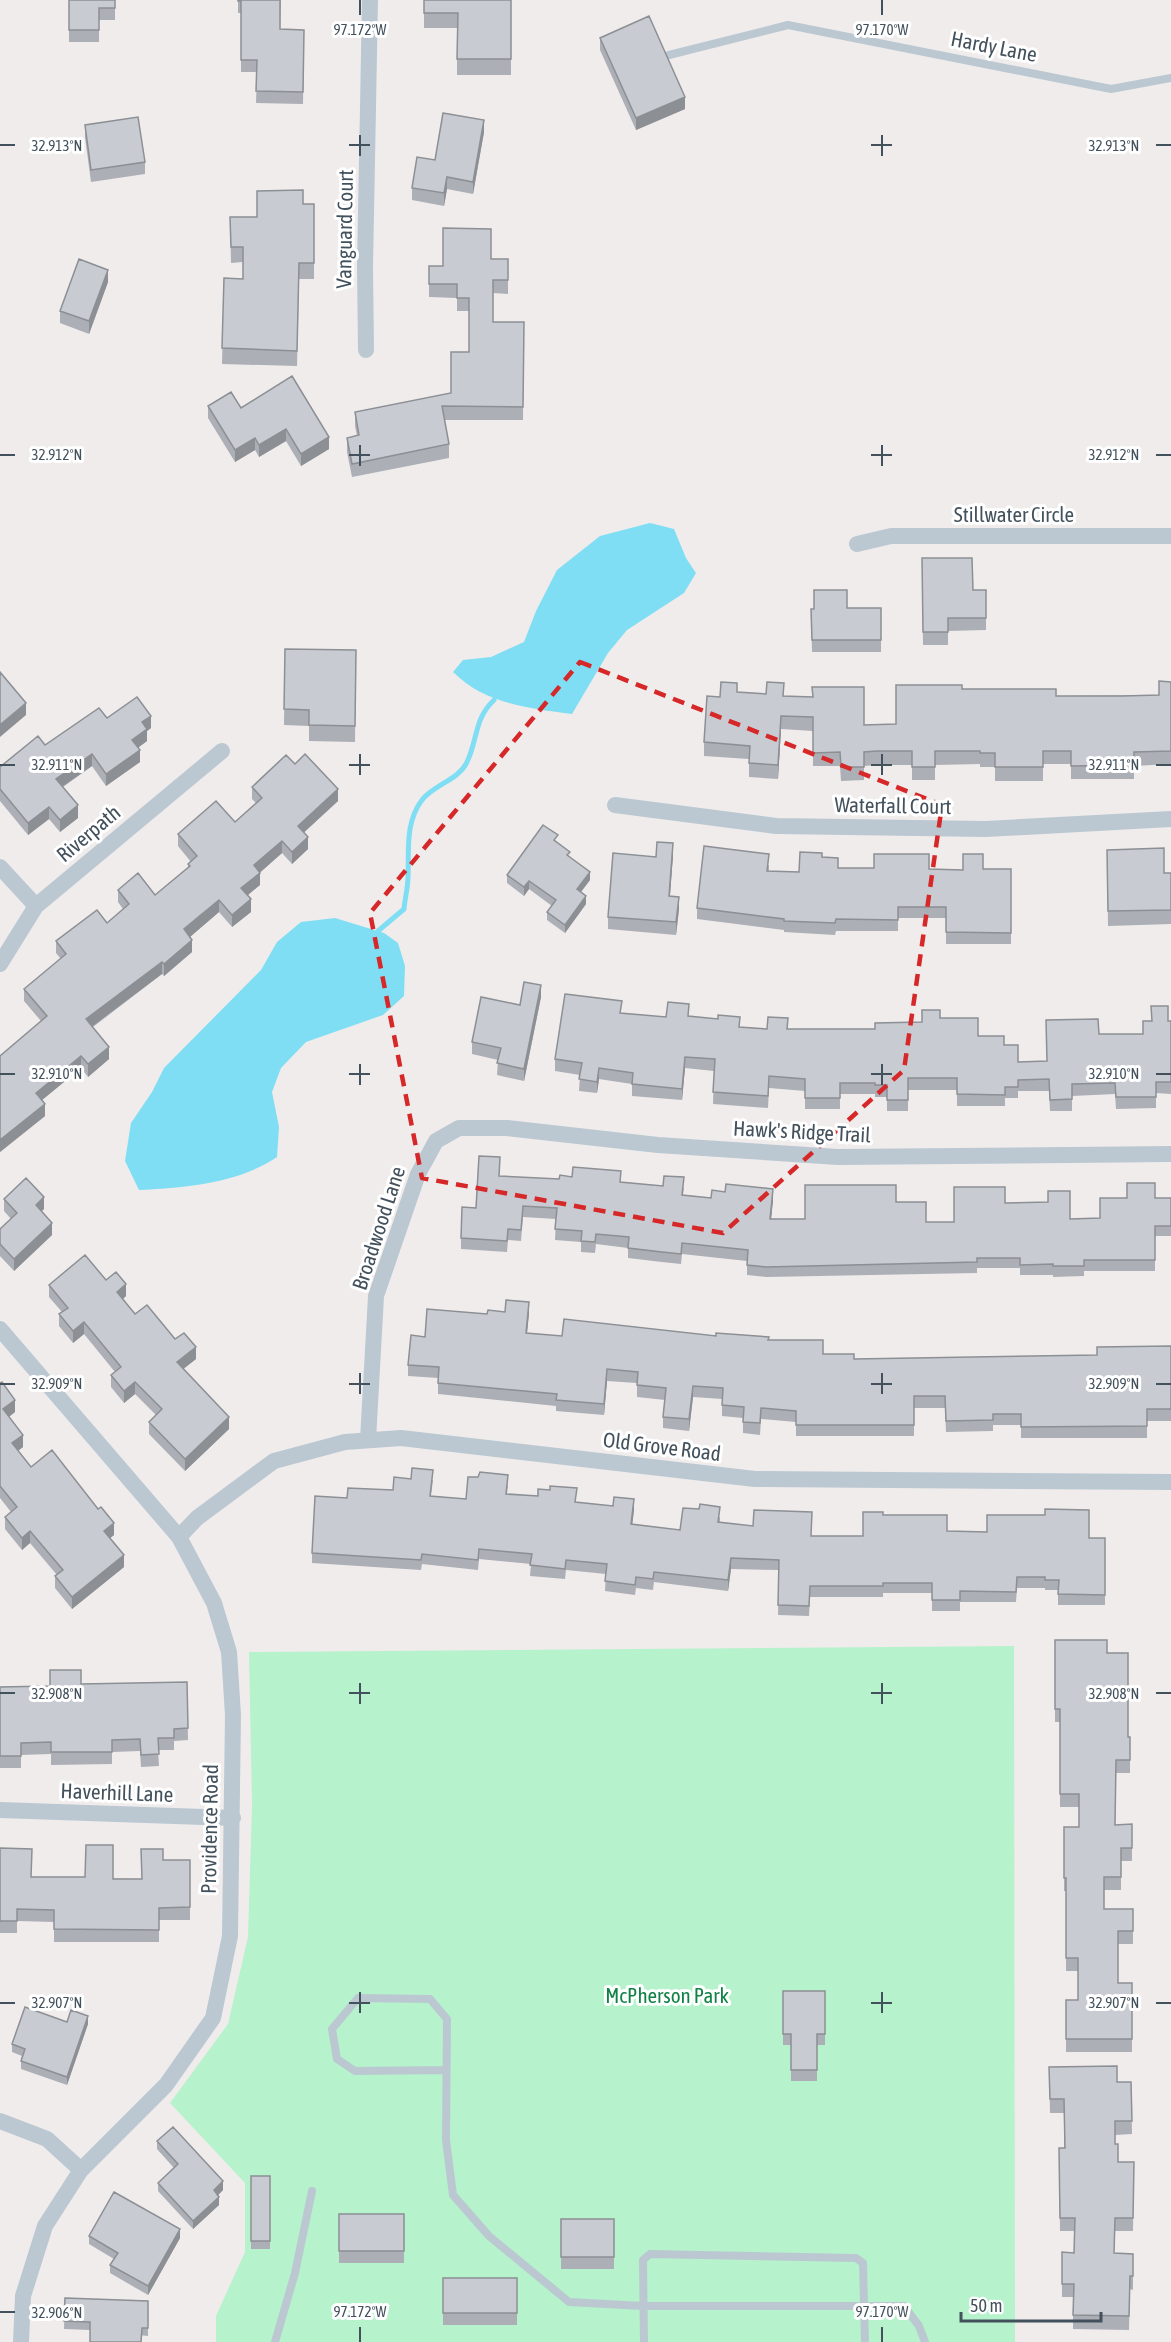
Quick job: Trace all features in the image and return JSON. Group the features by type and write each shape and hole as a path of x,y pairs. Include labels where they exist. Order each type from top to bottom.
{"street":[{"name":"Vanguard Court","path":"366,350 365,267 370,0"},
{"name":"Stillwater Circle","path":"857,544 891,536 1171,536"},
{"name":"Riverpath","path":"0,964 36,906 222,751"},
{"name":"Waterfall Court","path":"615,805 776,826 986,829 1171,819"},
{"path":"0,867 36,906"},
{"name":"Hawk's Ridge Trail","path":"436,1141 459,1128 507,1128 658,1145 838,1157 1171,1154"},
{"name":"Broadwood Lane","path":"368,1440 376,1296 418,1174 436,1141"},
{"name":"Providence Road","path":"0,1329 179,1537 214,1603 229,1652 233,1715 230,1936 213,2018 166,2085 81,2170 45,2226 23,2296 21,2342"},
{"name":"Old Grove Road","path":"179,1537 197,1518 274,1461 345,1442 401,1438 755,1479 1171,1482"},
{"name":"Haverhill Lane","path":"0,1810 233,1818"},
{"path":"0,2121 47,2139 81,2170"}],"lane":[{"name":"Hardy Lane","path":"669,55 788,25 1111,89 1171,78"},
{"path":"446,2070 355,2071 337,2059 332,2029 358,1998 430,1999 447,2019 446,2140 453,2195 489,2236 569,2302 643,2306 904,2306 919,2326 925,2342"},
{"path":"275,2342 295,2273 312,2192"},
{"path":"644,2342 644,2260 651,2254 856,2258 863,2263 866,2306 865,2342"}],"highlighted area":[{"path":"580,662 942,805 904,1070 723,1233 422,1178 370,913"}],"green space":[{"name":"McPherson Park","path":"1014,1646 1015,2342 216,2342 216,2316 245,2252 245,2183 170,2103 228,2024 248,1937 252,1805 249,1652"}],"water":[{"path":"650,523 674,529 686,558 696,573 684,593 627,630 608,653 572,714 523,707 493,698 465,683 453,672 463,660 491,657 524,642 536,611 557,570 600,536"},
{"path":"335,918 384,933 398,943 405,966 404,996 383,1015 306,1042 281,1068 272,1092 279,1127 277,1157 246,1173 229,1178 193,1186 139,1190 125,1161 131,1123 152,1092 164,1068 261,970 277,942 301,922"}],"building":[{"path":"69,0 115,0 115,8 99,8 99,30 69,30"},
{"path":"238,0 280,0 280,29 304,30 303,92 256,91 257,60 241,60 241,1"},
{"path":"424,0 511,0 511,59 457,59 458,13 424,13"},
{"path":"649,16 685,97 636,118 600,38"},
{"path":"443,113 484,120 473,182 447,177 444,193 412,188 417,157 435,160"},
{"path":"138,117 145,162 91,170 85,125"},
{"path":"303,190 303,204 314,204 314,263 299,263 297,351 222,348 224,278 243,279 243,247 231,247 230,217 257,217 257,191"},
{"path":"443,228 491,229 491,259 508,259 508,280 493,280 493,322 524,322 523,407 442,406 449,444 352,464 347,438 359,435 355,412 451,393 451,352 469,352 469,298 457,298 457,284 429,284 429,266 443,266"},
{"path":"79,259 108,270 89,321 60,311"},
{"path":"292,376 329,437 301,454 286,429 259,445 255,438 235,450 208,406 231,392 241,408"},
{"path":"922,558 972,558 973,590 986,590 986,618 948,618 948,632 923,632"},
{"path":"814,590 847,590 847,608 881,608 881,640 812,640 811,609 814,609"},
{"path":"285,649 356,650 355,726 309,725 309,710 284,709"},
{"path":"0,672 26,703 0,725"},
{"path":"1159,681 1171,682 1171,751 1134,752 1134,765 1071,766 1071,751 1043,751 1043,767 995,767 995,753 935,751 935,767 912,767 912,751 877,751 864,752 864,767 841,767 840,752 813,753 813,717 781,716 778,765 749,763 750,746 704,742 707,696 720,697 721,682 737,683 737,692 766,694 767,682 784,683 783,696 813,697 812,687 864,687 864,725 896,724 896,685 962,685 962,689 1056,689 1056,696 1122,696 1159,695"},
{"path":"137,697 151,716 142,722 147,729 132,740 140,750 106,774 92,754 56,779 78,805 60,820 49,807 28,823 0,789 0,767 38,736 45,745 99,708 107,718"},
{"path":"305,754 338,789 298,826 308,837 292,852 282,841 254,865 260,873 241,888 251,899 232,915 219,900 184,929 192,940 164,964 162,962 86,1019 109,1047 88,1064 81,1056 36,1093 45,1104 0,1140 0,1056 47,1016 24,989 66,954 56,941 97,910 107,923 129,904 118,890 138,873 155,895 190,866 188,864 197,856 178,834 216,801 235,822 262,798 252,787 286,755 295,764"},
{"path":"543,825 558,835 554,840 570,852 567,855 590,872 577,889 586,896 565,925 547,912 556,900 529,881 524,887 507,875"},
{"path":"657,842 673,843 669,896 679,897 676,922 608,917 613,853 656,857"},
{"path":"704,846 769,854 767,871 799,872 800,852 822,853 822,857 838,858 838,868 874,868 874,854 929,854 929,869 963,870 963,854 983,854 983,869 1011,869 1011,933 946,932 946,907 898,907 898,920 836,919 835,923 784,921 784,919 697,908"},
{"path":"1164,848 1164,873 1171,873 1171,910 1108,911 1107,850"},
{"path":"524,982 541,985 524,1069 497,1063 501,1048 472,1042 481,997 520,1005"},
{"path":"565,994 622,1001 620,1013 666,1017 668,1002 689,1004 688,1016 718,1019 718,1015 740,1017 739,1027 767,1029 768,1017 788,1018 787,1029 875,1029 875,1023 922,1022 922,1010 940,1010 940,1018 978,1018 978,1036 1004,1036 1004,1045 1018,1045 1018,1062 1047,1061 1046,1020 1098,1019 1099,1034 1143,1034 1143,1021 1152,1021 1151,1006 1168,1006 1168,1021 1171,1021 1171,1082 1156,1082 1156,1097 1116,1097 1115,1083 1072,1084 1072,1099 1050,1100 1049,1079 1018,1080 1018,1087 1005,1087 1005,1095 957,1094 957,1078 908,1078 908,1100 887,1100 887,1085 875,1085 875,1083 840,1083 840,1098 805,1098 805,1079 769,1076 768,1096 713,1092 715,1059 685,1057 682,1089 632,1084 633,1073 599,1068 597,1082 579,1079 582,1063 555,1059"},
{"path":"479,1156 500,1157 499,1176 559,1179 560,1175 572,1177 573,1167 621,1171 620,1182 663,1186 664,1176 684,1177 682,1195 711,1198 712,1190 725,1192 726,1184 773,1189 770,1219 805,1219 805,1185 896,1185 896,1202 926,1202 926,1222 954,1222 954,1187 1005,1187 1005,1203 1048,1202 1048,1191 1070,1191 1070,1219 1100,1218 1100,1198 1127,1198 1127,1183 1155,1183 1155,1198 1171,1198 1171,1226 1155,1226 1155,1260 1084,1260 1084,1266 1020,1265 1020,1258 977,1258 977,1262 766,1267 747,1265 748,1250 682,1243 681,1254 628,1248 629,1237 596,1234 595,1242 581,1241 582,1231 555,1229 557,1208 523,1206 521,1230 508,1229 507,1241 461,1238 462,1207 476,1208"},
{"path":"26,1178 44,1197 36,1205 52,1223 14,1259 0,1244 0,1229 17,1213 4,1199"},
{"path":"85,1255 106,1280 116,1272 126,1284 117,1292 135,1314 147,1305 175,1339 184,1333 196,1347 177,1362 229,1417 185,1459 149,1422 162,1409 135,1382 124,1391 111,1375 121,1367 84,1322 73,1331 59,1314 68,1308 49,1285"},
{"path":"506,1300 529,1302 526,1333 562,1336 564,1319 716,1336 716,1333 769,1337 768,1340 823,1340 823,1354 854,1354 854,1359 1097,1355 1097,1347 1171,1346 1171,1409 1147,1409 1147,1426 1021,1427 1021,1414 993,1414 993,1420 946,1421 945,1396 914,1396 914,1425 796,1425 796,1411 761,1408 760,1423 743,1422 744,1407 722,1405 723,1388 693,1386 689,1419 663,1417 666,1388 637,1385 638,1372 607,1369 604,1404 556,1400 557,1394 438,1383 439,1367 408,1365 411,1335 425,1337 427,1309 487,1314 488,1310 505,1312"},
{"path":"2,1382 15,1400 3,1409 23,1435 12,1443 31,1467 52,1450 98,1509 101,1507 114,1523 104,1531 124,1555 72,1597 55,1576 63,1570 30,1531 22,1538 5,1517 17,1507 0,1486 0,1383"},
{"path":"412,1468 433,1470 430,1496 466,1499 468,1477 478,1477 480,1472 508,1475 506,1494 538,1496 538,1489 550,1490 550,1486 577,1488 575,1502 613,1506 614,1497 634,1499 631,1524 680,1530 683,1508 699,1509 700,1504 720,1507 718,1522 753,1526 754,1510 812,1512 811,1536 863,1536 863,1512 883,1512 883,1515 947,1515 947,1531 987,1532 987,1515 1045,1515 1045,1509 1089,1510 1089,1538 1105,1538 1105,1595 1058,1594 1059,1580 1045,1580 1045,1577 1017,1577 1016,1592 960,1591 960,1600 932,1600 932,1583 883,1583 883,1586 810,1586 809,1606 778,1605 779,1560 731,1558 728,1580 654,1572 653,1579 636,1577 635,1585 605,1581 607,1564 566,1560 565,1569 530,1565 532,1554 479,1549 478,1560 422,1554 421,1560 312,1553 315,1496 347,1498 348,1488 393,1490 394,1477 411,1479"},
{"path":"1055,1640 1107,1640 1107,1653 1128,1653 1130,1760 1116,1760 1115,1825 1132,1824 1132,1848 1121,1848 1121,1877 1104,1877 1104,1909 1133,1909 1133,1931 1118,1931 1118,1983 1132,1983 1132,2039 1066,2039 1066,2000 1078,2000 1078,1958 1066,1958 1064,1827 1079,1827 1079,1794 1060,1794 1060,1709 1055,1709"},
{"path":"50,1670 81,1670 81,1684 187,1682 188,1728 174,1729 174,1738 158,1738 159,1754 141,1755 140,1739 112,1740 112,1752 51,1752 51,1742 21,1743 21,1756 0,1756 0,1687 50,1686"},
{"path":"86,1845 113,1845 113,1879 142,1879 141,1849 163,1849 163,1860 190,1860 190,1907 159,1908 159,1930 54,1929 54,1910 17,1909 17,1921 0,1921 0,1848 32,1849 31,1877 85,1877"},
{"path":"783,1991 825,1991 825,2034 817,2034 817,2070 791,2070 791,2034 783,2034"},
{"path":"25,2007 67,2022 71,2010 88,2016 67,2077 21,2061 25,2049 12,2044"},
{"path":"1117,2066 1117,2082 1131,2082 1132,2121 1115,2121 1118,2162 1134,2162 1133,2218 1115,2218 1114,2253 1133,2254 1129,2316 1073,2315 1074,2284 1062,2284 1062,2252 1074,2253 1075,2218 1060,2218 1059,2148 1065,2148 1064,2099 1050,2099 1049,2067"},
{"path":"173,2127 223,2181 214,2190 219,2197 193,2221 158,2183 178,2164 157,2141"},
{"path":"251,2176 270,2176 270,2241 251,2241"},
{"path":"114,2192 180,2229 148,2286 110,2265 118,2253 89,2236"},
{"path":"339,2214 404,2214 404,2251 339,2251"},
{"path":"561,2219 614,2219 614,2257 561,2257"},
{"path":"443,2278 517,2278 517,2313 443,2313"},
{"path":"65,2298 148,2301 148,2328 142,2328 141,2342 90,2342 90,2322 64,2321"}],"waterway":[{"path":"378,931 404,909 408,881 410,827 417,809 427,795 463,768 483,714 494,700"}]}
